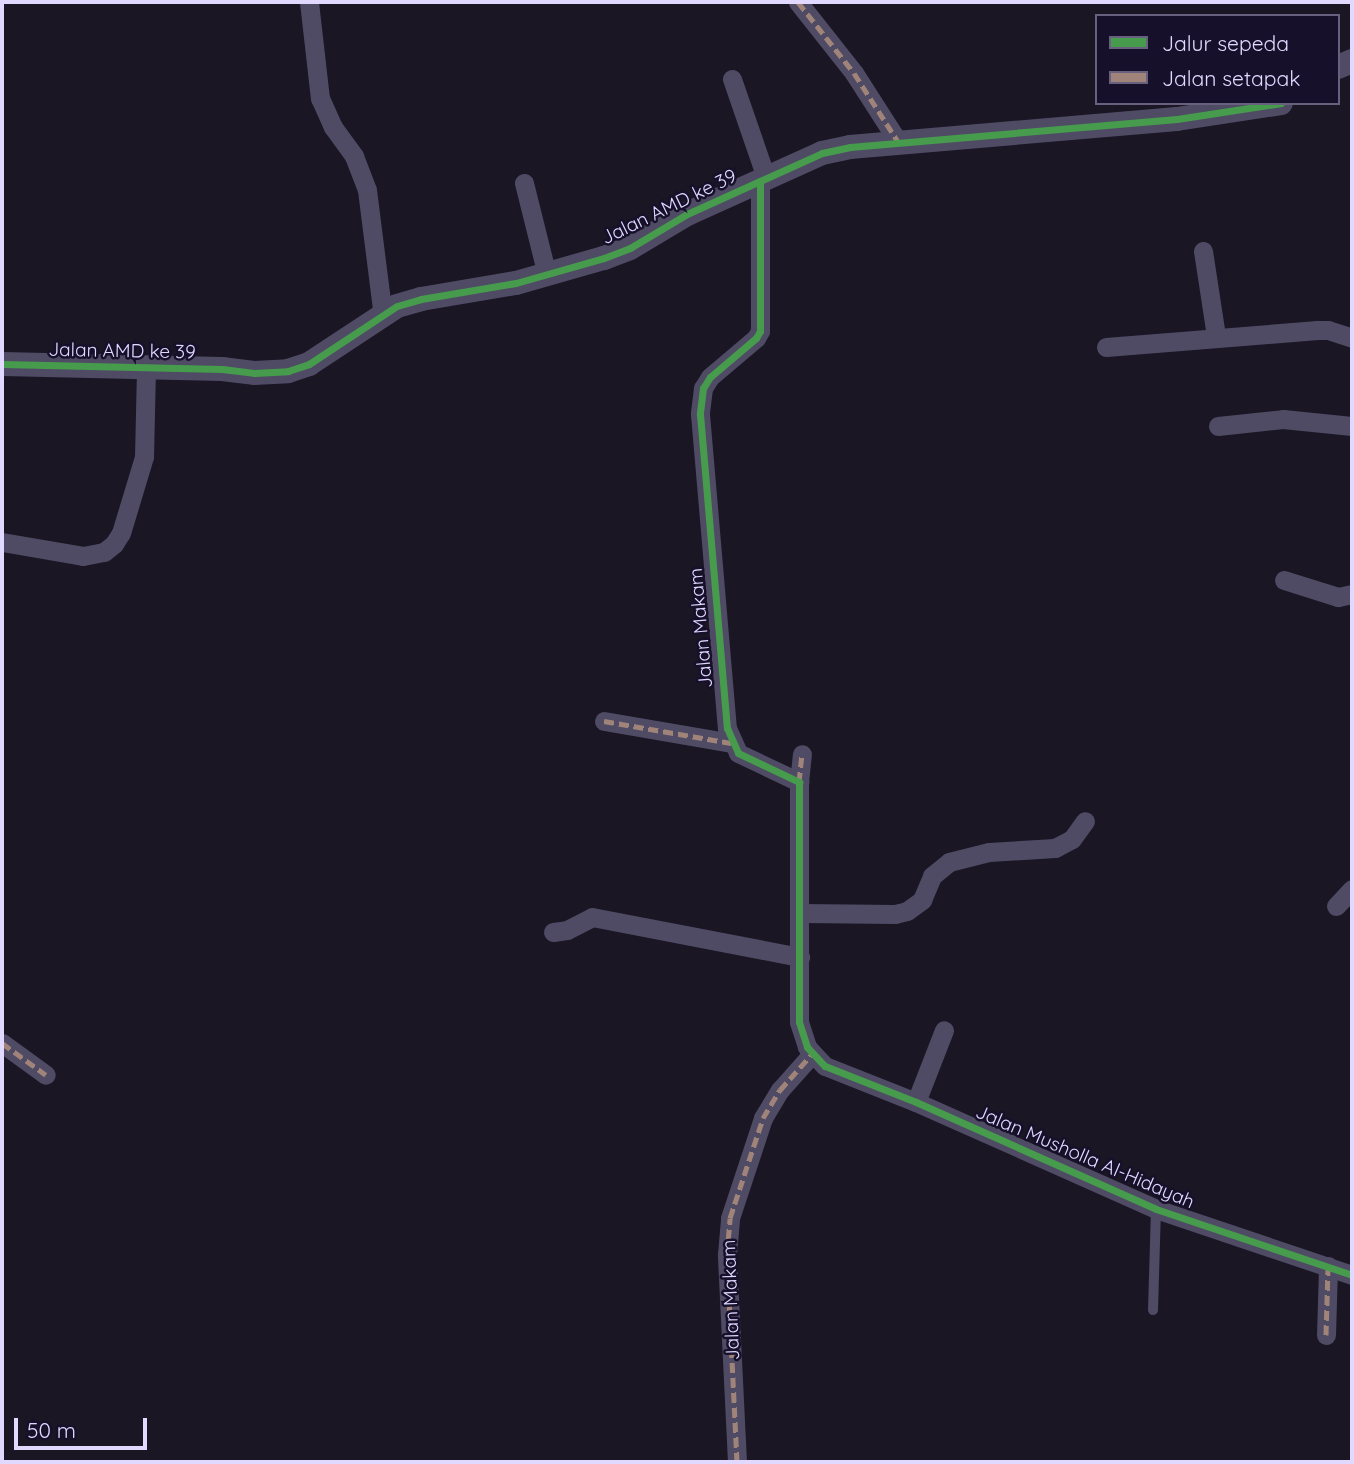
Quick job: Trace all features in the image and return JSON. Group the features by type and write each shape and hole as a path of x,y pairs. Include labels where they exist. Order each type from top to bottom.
{"street":[{"path":"309,2 320,98 333,127 355,156 367,190 383,316"},
{"path":"798,2 855,73 899,143"},
{"name":"Jalan Makam","path":"731,743 720,685 700,399 710,377 756,338 760,331 763,179 732,79"},
{"name":"Jalan AMD ke 39","path":"2,365 222,369 254,373 288,371 309,364 397,306 547,275 630,248 687,214 822,153 850,147 1177,120 1269,105"},
{"path":"524,183 547,275"},
{"path":"1202,251 1216,335"},
{"path":"1106,347 1216,335 1328,330 1352,338"},
{"path":"2,542 83,556 104,552 114,544 121,533 144,457 146,369"},
{"path":"1218,426 1283,419 1352,426"},
{"path":"1284,580 1338,597 1352,594"},
{"path":"604,721 731,743 738,753 799,782"},
{"path":"802,754 799,782 799,1022 812,1055"},
{"path":"801,914 895,914 907,911 922,900 932,876 949,862 989,852 1055,848 1072,839 1085,821"},
{"path":"1336,906 1352,888"},
{"path":"552,932 567,930 592,917 800,957"},
{"path":"916,1102 944,1030"},
{"path":"2,1043 46,1075"},
{"name":"Jalan Makam","path":"737,1462 727,1254 730,1218 763,1118 780,1090 812,1055"},
{"name":"Jalan Musholla Al-Hidayah","path":"812,1055 825,1066 916,1102 1156,1209 1352,1275"},
{"path":"1326,1335 1328,1266"}],"lane":[{"path":"1153,1310 1156,1209"}],"marked path":[{"path":"798,2 854,73 899,143"},
{"path":"604,721 731,743"},
{"path":"799,782 802,754"},
{"path":"2,1043 46,1075"},
{"path":"737,1462 727,1254 730,1218 763,1118 780,1090 812,1054"},
{"path":"1326,1335 1328,1266"}],"cycle path":[{"path":"2,364 222,369 254,373 288,371 309,364 397,306 421,299 516,283 604,258 630,248 687,214 822,153 850,147 1177,119 1268,105"},
{"path":"760,181 760,331 756,338 710,377 703,388 700,414 727,728 738,753 799,782 799,1022 807,1047 825,1066 916,1102 1156,1209 1352,1275"}]}
